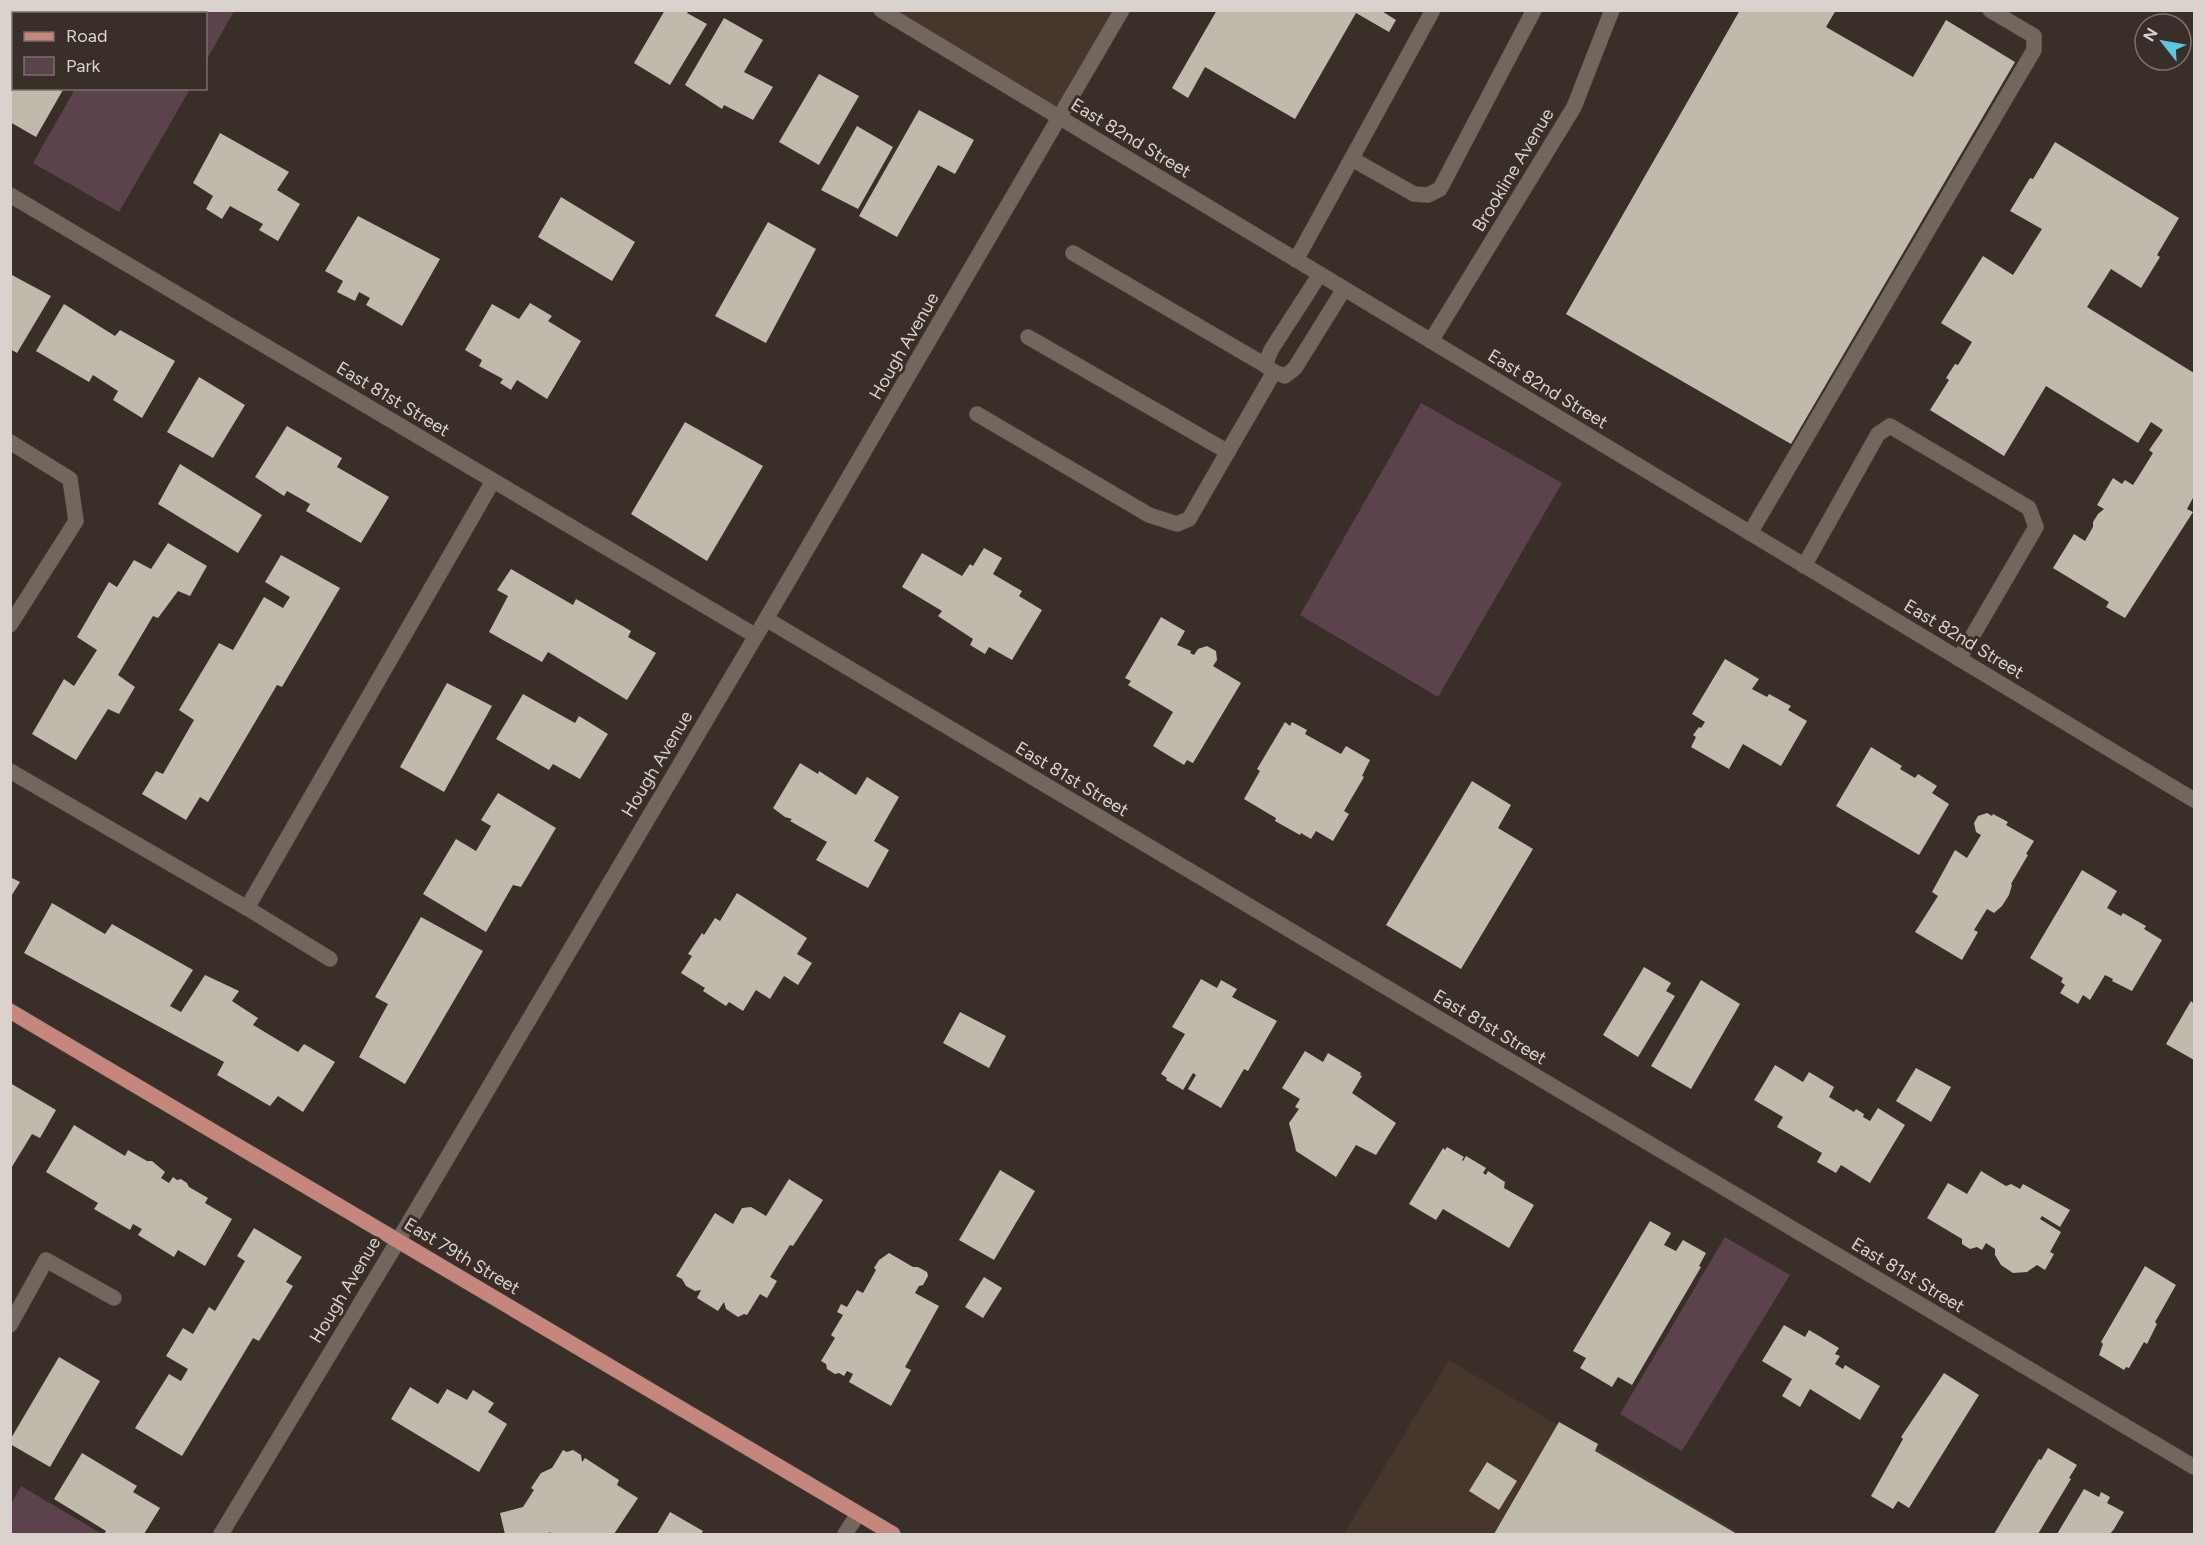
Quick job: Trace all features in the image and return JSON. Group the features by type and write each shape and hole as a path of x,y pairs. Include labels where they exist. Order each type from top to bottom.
{"main road":[{"name":"East 79th Street","path":"10,1011 893,1534"}],"street":[{"name":"East 82nd Street","path":"881,10 2194,800"},
{"name":"Hough Avenue","path":"221,1534 398,1241 756,636 1122,10"},
{"path":"1296,260 1433,10"},
{"path":"1352,159 1414,194 1428,195 1440,189 1534,10"},
{"name":"Brookline Avenue","path":"1431,341 1574,107 1612,10"},
{"path":"1750,533 2034,50 2034,36 1990,10"},
{"name":"East 81st Street","path":"10,195 756,636"},
{"path":"1073,253 1285,376 1295,368 1344,289"},
{"path":"977,414 1149,515 1177,524 1189,519 1228,452 1270,368 1271,350 1320,274"},
{"path":"1028,337 1228,452"},
{"path":"1804,566 1878,434 1890,426 2029,508 2036,527 1959,659"},
{"path":"10,442 69,479 76,521 10,626"},
{"path":"247,908 493,481"},
{"name":"East 81st Street","path":"766,619 2194,1467"},
{"path":"10,771 247,908 330,959"},
{"path":"12,1318 46,1260 114,1298"},
{"path":"845,1534 858,1514"}],"shaded area":[{"path":"881,11 1122,11 1060,118"},
{"path":"1449,1360 1741,1534 1344,1534"}],"green space":[{"path":"91,11 234,11 207,59 207,12"},
{"path":"74,90 189,90 119,212 33,163"},
{"path":"1421,403 1562,483 1438,697 1300,615"},
{"path":"1725,1237 1790,1275 1682,1451 1620,1414"},
{"path":"21,1486 102,1534 11,1534 11,1504"}],"building":[{"path":"10,10 24,10 23,12 12,12 12,46 10,48"},
{"path":"665,10 689,10 687,13 707,24 670,85 634,63"},
{"path":"1217,10 1380,10 1396,20 1389,32 1356,13 1295,119 1205,67 1188,98 1172,88"},
{"path":"1740,10 1836,10 1826,27 1913,77 1946,20 2015,62 1791,444 1566,314"},
{"path":"724,18 763,40 744,72 773,87 753,120 724,105 722,109 685,85"},
{"path":"819,74 859,96 819,165 779,142"},
{"path":"12,78 12,90 63,90 36,137 10,122 10,81"},
{"path":"919,110 974,140 955,174 938,165 897,237 859,216"},
{"path":"857,126 893,147 858,209 821,190"},
{"path":"220,133 289,172 277,190 300,204 278,241 259,230 263,224 230,206 222,219 206,209 213,196 193,183"},
{"path":"2055,142 2179,218 2157,255 2160,257 2141,288 2111,269 2087,307 2194,373 2194,496 2187,509 2193,512 2125,618 2106,607 2109,602 2053,568 2074,534 2085,541 2093,527 2093,522 2104,509 2097,505 2113,478 2122,484 2125,480 2133,485 2153,453 2149,450 2163,430 2151,422 2138,443 2046,386 2004,456 1930,410 1949,380 1946,378 1955,364 1958,365 1972,342 1941,323 1983,256 2013,275 2042,229 2010,211"},
{"path":"561,197 635,242 612,281 538,237"},
{"path":"358,216 440,259 402,326 366,305 370,298 359,292 355,301 337,292 343,281 325,271"},
{"path":"768,222 816,249 766,343 715,316"},
{"path":"10,274 51,296 17,353 10,349"},
{"path":"530,303 552,316 548,321 581,341 547,399 517,380 511,390 500,383 503,379 479,366 482,360 465,350 492,304 519,319"},
{"path":"64,304 115,336 120,330 175,361 142,418 113,400 118,391 93,375 89,382 36,351"},
{"path":"199,377 245,405 213,458 167,432"},
{"path":"685,422 763,466 707,561 631,514"},
{"path":"287,426 342,458 337,467 389,497 361,543 306,511 310,504 287,491 284,496 255,477"},
{"path":"180,464 262,515 238,553 158,504"},
{"path":"168,543 207,566 190,596 178,591 158,618 153,616 118,675 135,687 119,714 108,709 76,760 32,734 64,679 74,686 97,650 77,637 109,582 117,587 134,560 151,569"},
{"path":"984,548 1002,558 993,574 1022,591 1019,596 1042,610 1012,660 989,647 985,654 970,645 973,639 938,616 942,611 902,587 922,553 962,576 970,564 973,566"},
{"path":"281,555 340,588 282,687 277,685 208,802 200,797 186,820 142,794 156,771 163,774 194,720 179,710 219,643 233,650 264,597 283,608 290,597 265,582"},
{"path":"511,569 573,605 576,599 631,631 628,637 656,653 627,700 548,652 542,662 489,632 508,596 497,590"},
{"path":"1161,617 1185,631 1177,645 1191,651 1190,653 1194,655 1198,649 1207,646 1216,651 1217,660 1213,666 1241,683 1193,763 1187,760 1184,765 1153,746 1173,712 1128,685 1131,681 1125,678"},
{"path":"1725,659 1759,679 1752,689 1767,697 1769,694 1791,706 1788,710 1807,721 1781,766 1743,744 1729,769 1691,747 1696,737 1693,735 1705,722 1692,714"},
{"path":"447,683 492,706 444,792 400,767"},
{"path":"523,694 575,723 579,716 608,734 580,779 553,764 549,770 496,739"},
{"path":"1285,722 1290,726 1292,722 1307,730 1305,734 1341,754 1346,746 1370,760 1362,776 1364,777 1344,811 1349,814 1333,841 1316,831 1311,839 1301,833 1300,835 1244,799 1260,771 1257,769"},
{"path":"1871,747 1902,766 1900,769 1915,778 1918,774 1937,786 1932,793 1949,804 1919,855 1836,806"},
{"path":"800,763 818,774 819,771 856,795 867,777 899,797 874,841 889,850 868,888 816,860 827,842 790,821 792,819 773,808"},
{"path":"1472,781 1511,805 1498,828 1533,849 1461,969 1386,925"},
{"path":"498,793 556,828 521,887 513,885 486,932 423,894 456,839 476,851 491,826 481,820"},
{"path":"1987,813 2008,822 2006,825 2034,841 2011,884 2009,895 1994,913 1987,909 1974,930 1978,932 1962,960 1915,932 1938,896 1932,892 1955,850 1967,858 1981,835 1976,832 1974,823 1978,816"},
{"path":"2082,870 2117,891 2107,908 2121,916 2123,913 2146,926 2144,929 2162,940 2132,991 2105,975 2090,1000 2083,995 2078,1004 2060,993 2065,985 2061,982 2063,978 2030,958"},
{"path":"10,877 20,882 10,898"},
{"path":"737,893 807,938 797,954 812,963 798,985 784,976 770,999 756,990 743,1011 729,1002 726,1006 703,991 705,988 681,973 692,956 688,954 702,933 704,935 715,918 720,921"},
{"path":"52,903 105,934 112,924 193,970 170,1006 181,1012 205,975 239,991 232,1001 258,1018 253,1025 298,1052 304,1044 335,1062 303,1112 278,1096 270,1106 217,1075 224,1062 24,953"},
{"path":"421,917 483,951 405,1084 359,1057 388,1004 375,997"},
{"path":"1644,967 1671,983 1666,991 1675,996 1638,1057 1603,1035"},
{"path":"1201,979 1217,988 1221,980 1237,989 1232,997 1277,1021 1248,1071 1244,1069 1221,1108 1188,1089 1196,1075 1193,1073 1183,1090 1166,1080 1167,1078 1161,1074 1185,1034 1172,1027"},
{"path":"1701,980 1740,1004 1691,1089 1651,1066"},
{"path":"2191,1001 2194,1004 2194,1060 2166,1044"},
{"path":"960,1012 1006,1036 989,1068 943,1043"},
{"path":"1305,1051 1323,1062 1328,1053 1361,1073 1362,1076 1352,1093 1396,1123 1376,1155 1356,1145 1336,1177 1296,1151 1289,1123 1299,1109 1295,1107 1300,1099 1282,1088"},
{"path":"1775,1065 1803,1082 1809,1072 1834,1087 1829,1097 1854,1112 1856,1109 1870,1121 1878,1108 1905,1125 1870,1183 1841,1165 1836,1173 1817,1162 1822,1153 1777,1127 1783,1117 1754,1100"},
{"path":"1916,1068 1951,1087 1931,1122 1896,1101"},
{"path":"10,1083 56,1110 40,1138 32,1134 10,1170"},
{"path":"74,1125 125,1156 128,1150 147,1161 152,1161 165,1172 161,1178 169,1183 173,1177 177,1180 181,1179 189,1187 208,1198 205,1203 232,1219 205,1266 178,1250 174,1257 138,1235 142,1229 133,1224 130,1230 94,1209 98,1203 46,1172"},
{"path":"1447,1147 1464,1157 1463,1161 1466,1156 1486,1168 1483,1173 1486,1175 1488,1171 1505,1182 1504,1188 1534,1205 1509,1248 1443,1209 1436,1220 1409,1204 1443,1148 1445,1150"},
{"path":"1000,1170 1035,1191 994,1260 959,1240"},
{"path":"1981,1171 2006,1186 2011,1184 2020,1189 2023,1184 2070,1210 2060,1227 2042,1216 2040,1219 2061,1232 2050,1252 2054,1254 2045,1270 2037,1265 2027,1272 2013,1273 2001,1265 1995,1255 1995,1249 1986,1243 1982,1250 1977,1247 1970,1249 1962,1244 1962,1239 1927,1218 1948,1183 1967,1194"},
{"path":"789,1179 823,1200 770,1277 777,1281 767,1298 760,1294 747,1315 738,1317 726,1309 724,1302 718,1311 697,1298 701,1290 695,1291 686,1286 682,1279 676,1276 715,1213 733,1224 742,1208 751,1207 766,1216"},
{"path":"1650,1221 1671,1233 1664,1245 1676,1251 1683,1240 1706,1253 1699,1266 1701,1267 1632,1385 1618,1377 1612,1387 1580,1368 1586,1358 1573,1351"},
{"path":"254,1228 302,1257 286,1282 293,1286 259,1341 253,1338 182,1456 135,1428 169,1374 181,1381 188,1369 166,1356 183,1328 193,1334 209,1307 215,1311 245,1261 237,1256"},
{"path":"889,1253 927,1272 928,1276 923,1285 919,1286 915,1293 939,1306 905,1367 911,1370 891,1406 849,1382 853,1374 847,1371 844,1376 839,1373 835,1374 821,1361 835,1338 831,1335 843,1315 837,1312 841,1304 847,1307 857,1290 863,1293 879,1260"},
{"path":"2145,1266 2176,1285 2155,1322 2157,1324 2147,1344 2144,1342 2129,1368 2126,1367 2124,1370 2099,1355 2103,1344 2101,1342"},
{"path":"984,1277 1002,1288 983,1318 965,1307"},
{"path":"1784,1325 1805,1337 1809,1330 1839,1348 1835,1354 1840,1356 1835,1364 1843,1369 1845,1365 1880,1386 1860,1420 1810,1389 1800,1407 1782,1396 1792,1379 1762,1361"},
{"path":"59,1357 100,1381 50,1467 10,1444 10,1440"},
{"path":"1944,1373 1979,1395 1909,1508 1898,1501 1893,1509 1871,1496 1903,1439 1901,1437"},
{"path":"410,1387 438,1404 447,1389 467,1400 473,1390 494,1403 488,1412 507,1424 479,1472 391,1419"},
{"path":"1559,1422 1598,1444 1595,1451 1737,1534 1494,1534"},
{"path":"2048,1448 2077,1465 2038,1534 1994,1534 2039,1459 2041,1460"},
{"path":"563,1450 567,1452 573,1450 581,1455 582,1462 585,1458 619,1480 617,1485 638,1498 614,1534 553,1534 549,1532 550,1534 505,1534 500,1513 523,1507 534,1490 531,1488 541,1473 552,1468"},
{"path":"82,1453 137,1486 133,1492 160,1508 144,1534 104,1534 106,1531 54,1499"},
{"path":"1487,1462 1517,1481 1499,1510 1469,1491"},
{"path":"2084,1489 2099,1497 2101,1492 2110,1497 2107,1503 2124,1512 2114,1529 2110,1534 2057,1534"},
{"path":"670,1512 703,1531 701,1534 657,1534"}]}
